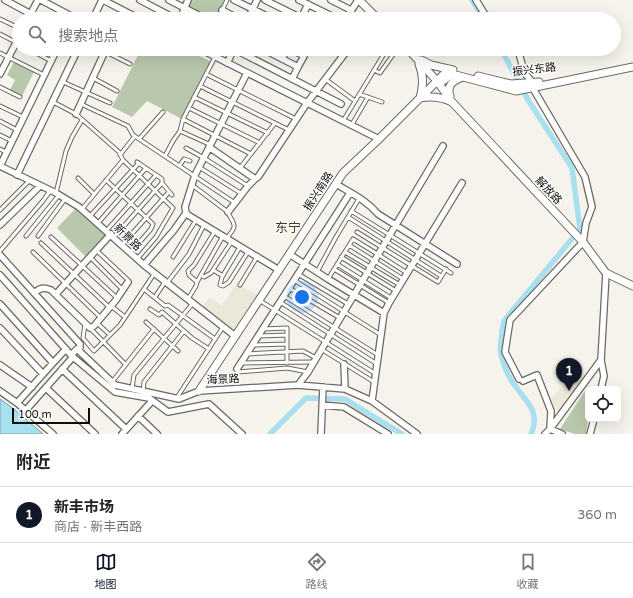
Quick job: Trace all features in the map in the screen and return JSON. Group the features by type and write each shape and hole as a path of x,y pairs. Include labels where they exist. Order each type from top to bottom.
{"street":[{"path":"5,0 23,12"},
{"path":"31,12 38,0"},
{"path":"41,0 64,12"},
{"path":"96,12 102,0 126,12"},
{"path":"140,0 163,12"},
{"path":"169,0 193,12"},
{"path":"183,12 188,0"},
{"path":"234,0 259,12"},
{"path":"252,12 257,0"},
{"path":"265,0 289,12"},
{"path":"299,0 324,12"},
{"path":"331,0 351,10 359,0 371,12"},
{"path":"476,0 483,12"},
{"path":"304,12 308,4"},
{"path":"222,10 226,12"},
{"path":"1,72 12,52"},
{"path":"0,166 54,56"},
{"path":"17,175 75,56"},
{"path":"76,114 102,56"},
{"path":"227,63 230,56"},
{"path":"248,56 341,104"},
{"path":"276,56 298,67"},
{"path":"292,79 304,56"},
{"path":"228,212 248,186 258,177 315,91 342,56"},
{"path":"520,56 524,72 585,177 592,207 586,223 583,242 510,320 505,352 521,380 537,375 551,411 550,429"},
{"path":"215,57 379,140"},
{"path":"417,58 423,76 420,98 436,97 452,102"},
{"name":"振兴东路","path":"417,58 463,77 516,91 532,84 633,63"},
{"name":"解放路","path":"417,58 438,82 452,102 583,242 606,273 633,286"},
{"name":"振兴东路","path":"451,72 511,84 532,84 633,67"},
{"name":"振兴南路","path":"199,391 343,173 379,140 420,98 451,72"},
{"path":"144,266 174,230 186,212 185,207 195,175 247,73"},
{"path":"452,102 448,92 450,85 463,77"},
{"path":"210,146 255,179"},
{"path":"298,385 308,372 443,146"},
{"name":"新景路","path":"0,166 55,193 82,209 144,266 235,336"},
{"path":"372,401 384,313 390,300 462,183"},
{"path":"336,184 350,193 360,197 372,206 378,214 457,264"},
{"path":"0,225 40,186"},
{"path":"237,369 350,193"},
{"path":"186,212 204,225 279,270"},
{"path":"56,294 110,234"},
{"path":"289,254 384,313"},
{"path":"0,255 80,344 62,369 26,410"},
{"path":"602,386 604,376 601,360 606,273"},
{"path":"0,275 72,356 115,392 149,398 168,412 209,404 242,434"},
{"path":"34,293 45,288 56,294 88,326 96,323 101,318 128,282"},
{"path":"0,304 53,363"},
{"path":"0,328 43,374"},
{"path":"18,403 66,349"},
{"path":"77,349 115,385 176,399"},
{"path":"545,434 601,360"},
{"path":"344,364 345,389"},
{"path":"0,365 32,387"},
{"path":"62,369 124,432 152,400"},
{"name":"海景路","path":"176,399 199,391 298,385 345,389 372,401 417,434"},
{"path":"321,434 323,387"},
{"path":"46,388 95,434"},
{"path":"0,391 18,403 53,434"},
{"path":"322,400 344,407 388,434"},
{"path":"138,416 157,434"},
{"path":"590,434 593,422"},
{"path":"550,429 562,434"}],"lane":[{"path":"222,10 227,0"},
{"path":"0,19 12,25"},
{"path":"0,34 12,40"},
{"path":"0,53 44,75"},
{"path":"41,56 51,61"},
{"path":"115,56 130,64"},
{"path":"343,122 382,56"},
{"path":"374,70 380,73 392,56"},
{"path":"165,156 173,140 180,131 188,108 215,57"},
{"path":"206,74 296,119"},
{"path":"93,78 117,91"},
{"path":"325,79 355,101"},
{"path":"62,82 110,103"},
{"path":"200,86 289,130"},
{"path":"0,87 20,97"},
{"path":"359,94 382,102"},
{"path":"194,97 268,133"},
{"path":"352,126 368,97"},
{"path":"53,102 76,114 173,208 156,237 136,259"},
{"path":"81,104 128,126 139,139 235,203"},
{"path":"0,106 24,117"},
{"path":"188,108 260,143"},
{"path":"139,139 164,112"},
{"path":"183,119 251,154"},
{"path":"26,236 55,193 69,144 82,120"},
{"path":"0,121 17,130"},
{"path":"240,168 276,123"},
{"path":"180,131 210,146"},
{"path":"0,135 12,141"},
{"path":"120,155 135,136"},
{"path":"186,148 248,186"},
{"path":"0,149 6,152"},
{"path":"180,165 184,158 190,161"},
{"path":"82,209 123,160"},
{"path":"90,216 138,163 162,179 162,184 170,193 163,198 122,245"},
{"path":"200,167 242,194"},
{"path":"98,223 146,168"},
{"path":"110,234 131,203 156,175"},
{"path":"78,178 94,194"},
{"path":"106,180 151,222 152,227 130,253"},
{"path":"0,210 29,181"},
{"path":"110,234 139,210 162,184"},
{"path":"187,299 196,286 201,275 234,227 228,212 192,185"},
{"path":"0,251 42,202 55,193"},
{"path":"317,272 360,197"},
{"path":"38,236 65,199"},
{"path":"351,211 451,272"},
{"path":"348,217 441,276"},
{"path":"173,257 196,220"},
{"path":"155,297 189,254 204,225"},
{"path":"197,282 189,275 188,271 194,265 215,231"},
{"path":"358,232 438,282 446,269"},
{"path":"50,237 117,298"},
{"path":"201,275 204,277 212,273 227,239"},
{"path":"328,279 353,239 403,279"},
{"path":"41,243 110,307 125,317"},
{"path":"349,244 407,273"},
{"path":"240,246 223,276 220,285 223,286 229,282 248,252"},
{"path":"96,250 128,280 128,282"},
{"path":"33,252 101,318"},
{"path":"345,252 400,285"},
{"path":"240,285 257,256"},
{"path":"90,257 123,290"},
{"path":"341,257 368,272 396,291"},
{"path":"337,264 390,300"},
{"path":"334,269 362,282 390,300"},
{"path":"213,270 223,276"},
{"path":"126,364 103,342 88,326 83,338 94,351 103,342 110,335 120,325 154,274"},
{"path":"298,274 348,304"},
{"path":"294,280 381,335"},
{"path":"289,288 340,318"},
{"path":"144,289 166,306 168,305 215,339"},
{"path":"284,296 378,355"},
{"path":"259,300 274,311 376,374"},
{"path":"280,302 377,364"},
{"path":"132,389 134,375 193,303"},
{"path":"150,309 159,315 162,312 184,331 209,349"},
{"path":"146,322 178,350"},
{"path":"96,323 110,335"},
{"path":"176,399 223,327"},
{"path":"262,329 287,328 287,368"},
{"path":"112,382 154,330"},
{"path":"143,391 144,382 184,331"},
{"path":"258,336 287,335"},
{"path":"252,345 287,344"},
{"path":"321,349 375,383"},
{"path":"246,354 303,351 315,360"},
{"path":"241,362 287,362 315,360"},
{"path":"237,369 238,372 287,368 308,372"}],"shaded area":[{"path":"236,284 259,295 236,332 202,307 210,297 222,306"},
{"path":"568,377 587,382 562,417 551,400"}],"green space":[{"path":"191,0 225,0 219,12 195,12 187,8"},
{"path":"138,56 199,56 211,62 182,119 147,101 132,117 112,107"},
{"path":"14,62 34,72 22,96 10,90 15,80 7,75"},
{"path":"76,208 106,235 86,257 57,228"},
{"path":"585,391 585,422 588,422 586,434 575,434 560,429"}],"water":[{"path":"0,399 15,410 43,434 0,434"}],"waterway":[{"path":"472,0 480,12"},
{"path":"505,56 528,100 572,168 580,229 504,321 500,350 510,378 532,410 534,425 531,434"},
{"path":"270,434 306,398 345,399 402,434"}],"place":[{"name":"新丰市场","path":"569,391"}],"district":[{"name":"东宁","path":"288,227"}]}
